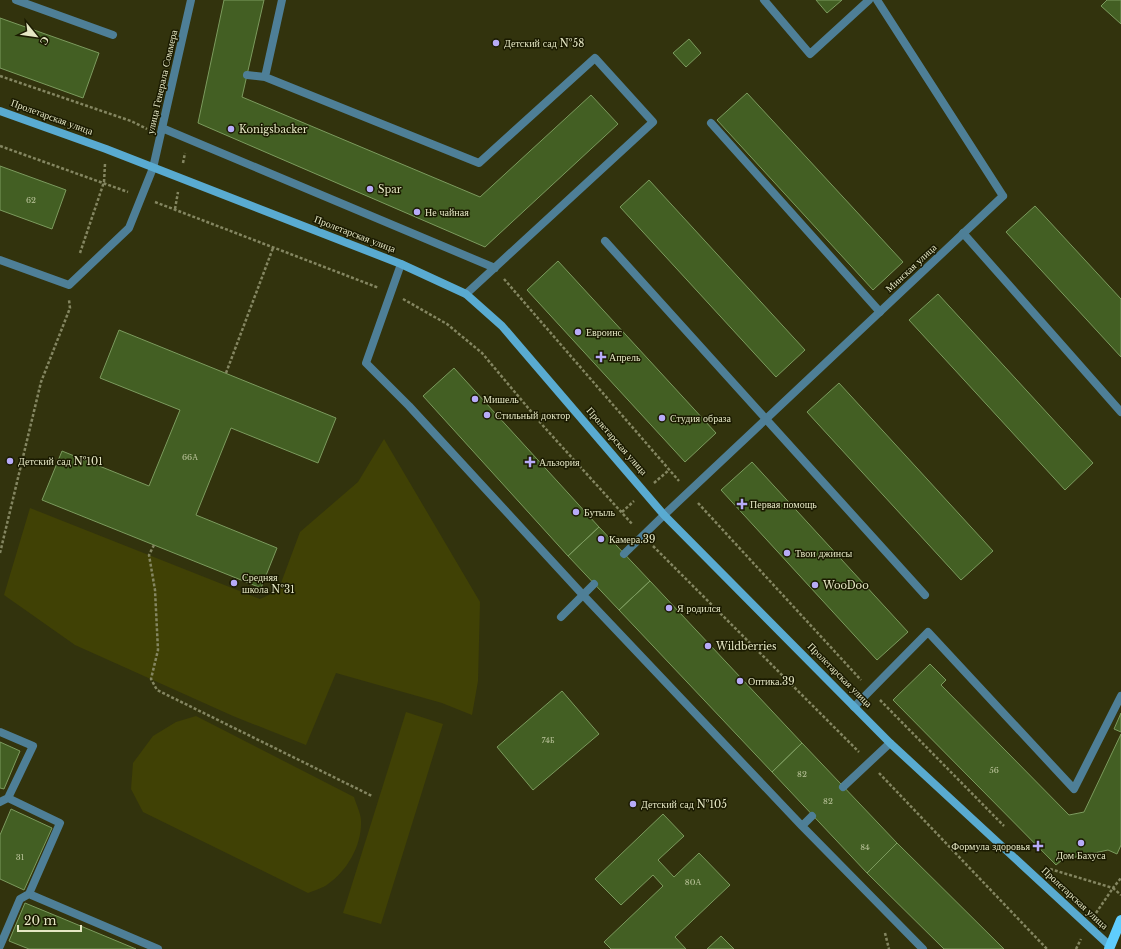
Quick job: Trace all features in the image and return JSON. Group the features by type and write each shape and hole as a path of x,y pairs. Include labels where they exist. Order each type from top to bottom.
{"main road":[{"name":"Пролетарская улица","path":"0,111 106,149 401,264 466,294 502,326 664,515 890,743 1111,948"},
{"path":"1111,948 1121,920"}],"street":[{"path":"16,0 113,35"},
{"name":"улица Генерала Соммера","path":"69,285 129,228 153,168 191,0"},
{"path":"265,77 282,0"},
{"path":"764,0 810,54 869,0"},
{"name":"Минская улица","path":"624,554 1003,196 877,0"},
{"path":"247,75 265,77 479,163 595,58 653,122 466,294"},
{"path":"711,123 880,312"},
{"path":"161,132 495,268"},
{"path":"963,233 1121,412"},
{"path":"605,241 765,420 925,595"},
{"path":"0,260 69,285"},
{"path":"401,264 366,363 409,406 583,595 802,826 923,949"},
{"path":"561,617 594,584"},
{"path":"854,707 928,632 1074,789 1121,696"},
{"path":"0,732 33,746 4,800 60,823 29,894 20,900 0,946"},
{"path":"844,787 890,743"},
{"path":"802,826 812,816"},
{"path":"29,894 158,949"}],"path":[{"path":"0,76 161,132"},
{"path":"0,146 104,182 273,248 392,292 447,324 482,353 545,428 643,535 869,762 1047,949"},
{"path":"79,256 104,182 106,149"},
{"path":"226,373 273,248"},
{"path":"0,553 41,382 70,308 69,285"},
{"path":"154,545 149,555 155,590 158,650 151,679 157,690 372,796"},
{"path":"1112,888 1121,878"}],"shaded area":[{"path":"384,439 480,602 478,681 472,715 442,703 336,673 306,745 233,716 75,645 4,595 30,508 260,599 278,591 300,532 358,482"},
{"path":"406,712 443,724 381,924 343,913"},
{"path":"196,716 354,797 361,818 359,839 352,857 335,879 324,887 308,893 143,812 131,789 133,763 153,736 176,722"}],"building":[{"path":"224,0 264,0 242,97 480,197 591,95 618,124 485,247 198,123"},
{"path":"816,0 842,0 827,13"},
{"path":"1107,0 1121,0 1121,24 1101,6"},
{"path":"0,18 99,53 83,98 0,68"},
{"path":"689,39 701,53 686,67 673,53"},
{"path":"747,93 903,262 873,290 717,120"},
{"path":"0,166 66,190 52,229 0,210"},
{"path":"649,180 805,350 776,377 620,207"},
{"path":"1035,206 1121,299 1121,357 1006,232"},
{"path":"558,261 716,433 685,462 527,290"},
{"path":"938,294 1093,463 1065,490 909,320"},
{"path":"119,330 336,418 318,463 231,428 196,515 277,548 261,588 42,500 62,451 149,486 180,410 100,378"},
{"path":"454,368 599,527 568,556 423,396"},
{"path":"839,383 993,551 961,580 807,412"},
{"path":"752,462 908,632 877,660 721,490"},
{"path":"599,527 650,581 619,610 568,556"},
{"path":"650,581 802,743 772,772 619,610"},
{"path":"930,664 946,680 941,685 1069,815 1084,812 1121,734 1121,845 1117,854 1108,850 1062,860 1056,865 893,700"},
{"path":"562,691 599,734 533,790 497,747"},
{"path":"1121,713 1121,732 1114,729"},
{"path":"0,742 20,751 4,789 0,788"},
{"path":"802,743 897,843 867,873 772,772"},
{"path":"11,809 52,828 24,890 0,879 0,835"},
{"path":"663,814 684,836 658,860 674,877 699,853 730,885 675,937 686,949 611,949 604,942 663,886 653,875 621,905 595,879"},
{"path":"897,843 1004,949 944,949 867,873"},
{"path":"25,903 136,949 29,949 9,941"},
{"path":"721,936 734,949 707,949"}],"place":[{"name":"Детский сад №58","path":"496,43"},
{"name":"Konigsbacker","path":"231,129"},
{"name":"Spar","path":"370,189"},
{"name":"Не чайная","path":"417,212"},
{"name":"Евроинс","path":"578,332"},
{"name":"Апрель","path":"601,357"},
{"name":"Мишель","path":"475,399"},
{"name":"Стильный доктор","path":"487,415"},
{"name":"Студия образа","path":"662,418"},
{"name":"Детский сад №101","path":"10,461"},
{"name":"Альзория","path":"530,462"},
{"name":"Первая помощь","path":"742,504"},
{"name":"Бутыль","path":"576,512"},
{"name":"Камера.39","path":"601,539"},
{"name":"Твои джинсы","path":"787,553"},
{"name":"Средняя школа №31","path":"234,583"},
{"name":"WooDoo","path":"815,585"},
{"name":"Я родился","path":"669,608"},
{"name":"Wildberries","path":"708,646"},
{"name":"Оптика.39","path":"740,681"},
{"name":"Детский сад №105","path":"633,804"},
{"name":"Дом Бахуса","path":"1081,843"},
{"name":"Формула здоровья","path":"1038,846"}]}
